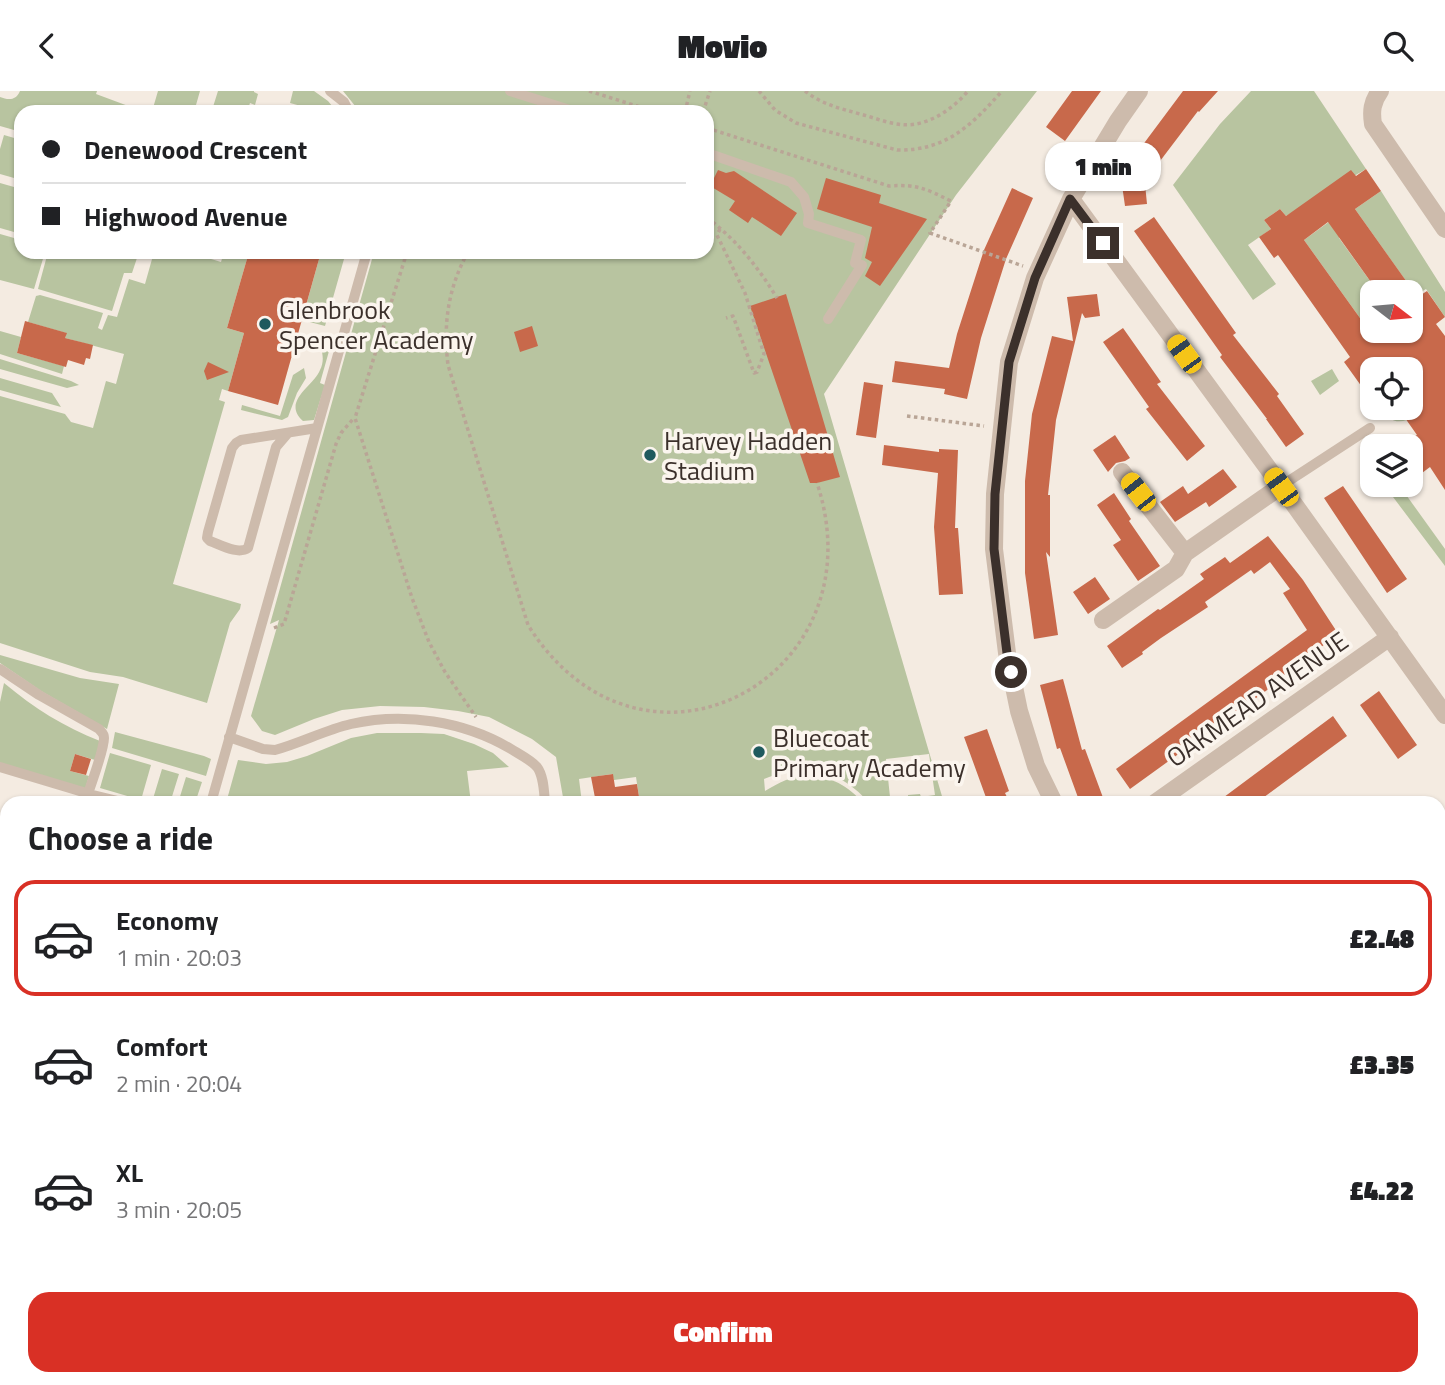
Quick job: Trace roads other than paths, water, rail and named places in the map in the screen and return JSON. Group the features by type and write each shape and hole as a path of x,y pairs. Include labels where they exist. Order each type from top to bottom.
{"street":[{"path":"1051,796 1036,766 1022,722 1007,653 994,549 995,494 1009,362 1038,271 1070,199 1139,91"},
{"path":"1380,91 1371,111 1373,124 1445,229"},
{"path":"1070,199 1445,715"},
{"path":"1122,472 1185,553"},
{"path":"1103,620 1177,569 1185,553 1281,487"},
{"name":"OAKMEAD AVENUE","path":"1165,796 1390,637"}],"lane":[{"path":"330,91 346,105"},
{"path":"510,91 554,105"},
{"path":"714,155 791,182 804,197 809,214 808,223 862,240 855,263 862,265 828,319"},
{"path":"213,796 365,259"},
{"path":"1281,487 1370,428"},
{"path":"288,433 276,447 246,551 210,541 207,538 208,532 233,445 241,440 288,433 317,429"},
{"path":"0,669 38,695 102,732 102,746 88,794"},
{"path":"229,737 263,749 275,750 352,724 383,720 448,723 498,741 520,754 538,768 544,796"},
{"path":"0,767 96,796"}],"place":[{"name":"Glenbrook Spencer Academy","path":"265,324"},
{"name":"Harvey Hadden Stadium","path":"650,455"},
{"name":"Bluecoat Primary Academy","path":"759,752"}]}
